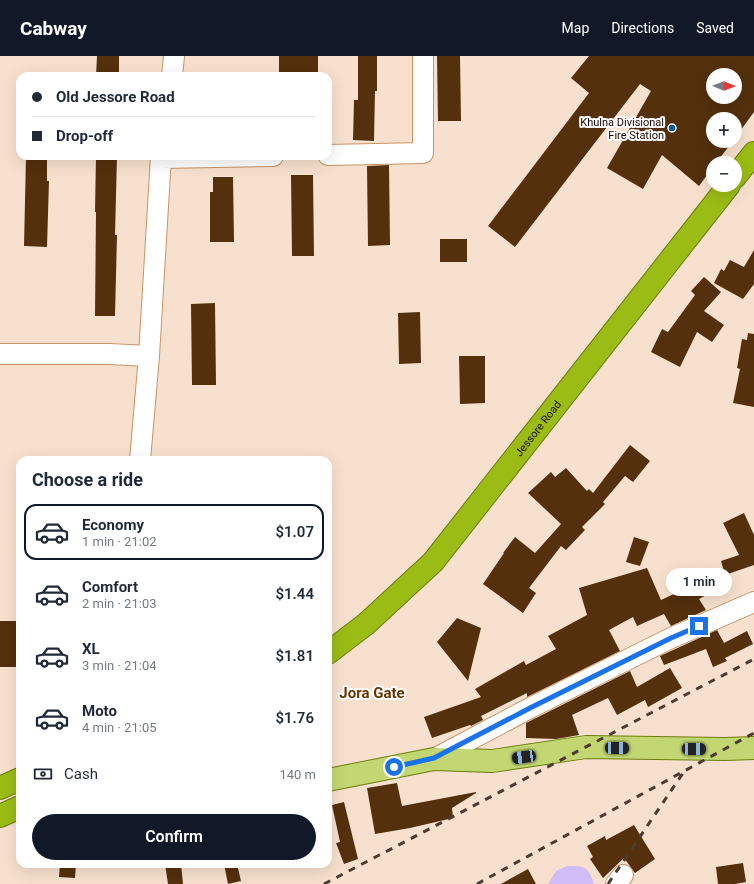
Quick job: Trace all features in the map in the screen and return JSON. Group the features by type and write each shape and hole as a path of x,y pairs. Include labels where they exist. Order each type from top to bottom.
{"highway":[{"path":"742,168 754,153"},
{"name":"Jessore Road","path":"332,650 366,624 434,562 724,192"},
{"path":"0,788 16,781"},
{"path":"0,816 16,808"}],"main road":[{"path":"332,779 434,758 492,761 586,747 754,748"},
{"path":"0,806 16,806"}],"street":[{"path":"172,72 174,56"},
{"path":"332,155 423,153 423,56"},
{"path":"140,456 149,356 161,160"},
{"path":"0,354 109,354 149,356"},
{"path":"434,758 530,708 671,638 754,602"}],"shaded area":[{"path":"567,866 578,866 588,870 594,884 548,884 556,871"}],"building":[{"path":"97,56 119,56 119,72 96,72"},
{"path":"279,56 318,56 318,72 279,72"},
{"path":"358,56 377,56 377,91 375,91 374,141 353,140 354,100 358,100"},
{"path":"437,56 460,56 461,121 438,121"},
{"name":"Khulna Divisional Fire Station","path":"589,56 754,56 754,112 742,128 742,112 706,112 706,148 728,148 721,156 706,156 706,176 699,186 662,155 643,189 607,168 651,91 640,84 515,247 488,226 589,93 571,78"},
{"path":"26,160 47,160 47,181 49,181 47,247 24,246"},
{"path":"96,160 117,160 115,316 95,316"},
{"path":"389,165 390,245 368,246 367,166"},
{"path":"291,175 313,175 314,256 292,256"},
{"path":"213,177 233,177 234,242 210,242 210,192 213,192"},
{"path":"440,239 467,239 467,262 440,262"},
{"path":"754,250 754,284 743,299 714,283 721,269 724,271 730,260 744,267"},
{"path":"704,277 721,292 704,311 724,325 712,342 697,332 680,367 651,352 662,329 668,332 695,295 691,291"},
{"path":"215,303 216,385 192,385 191,304"},
{"path":"420,312 421,363 399,364 398,313"},
{"path":"748,333 754,334 754,407 733,403 740,369 737,368 742,339 747,340"},
{"path":"459,356 485,356 485,403 460,404"},
{"path":"630,445 650,461 633,482 625,476 603,502 605,504 582,527 585,530 566,550 561,546 529,588 536,593 523,613 483,584 515,537 535,553 561,524 528,493 551,472 555,477 566,468 587,491 589,489 593,493"},
{"path":"744,513 754,535 754,565 725,575 721,561 739,555 723,523"},
{"path":"634,537 649,542 640,566 626,562"},
{"path":"647,568 661,600 706,579 712,592 699,599 706,610 671,626 664,614 637,626 633,617 609,630 620,651 527,697 527,693 481,716 483,720 471,726 470,725 432,738 424,717 481,697 475,689 524,661 526,665 556,649 548,636 587,615 579,588"},
{"path":"457,618 481,628 468,681 437,642"},
{"path":"0,621 16,621 16,667 0,667"},
{"path":"717,630 724,643 747,631 753,644 725,658 727,661 713,667 706,649 664,665 660,656"},
{"path":"670,668 682,688 648,707 645,700 617,715 608,698 572,715 579,735 556,739 526,738 526,723 630,671 637,687"},
{"path":"397,783 402,806 476,793 452,808 453,818 375,834 367,788"},
{"path":"344,802 358,859 344,864 336,843 340,842 332,805"},
{"path":"634,825 655,859 635,873 624,858 603,878 590,859 593,857 587,846 605,836 606,840"},
{"path":"743,863 746,882 735,884 718,884 716,867"},
{"path":"60,868 76,868 75,878 59,877"},
{"path":"166,868 181,868 183,884 168,884"},
{"path":"225,868 238,868 241,881 228,884"},
{"path":"528,869 536,884 501,884"}],"railway":[{"path":"324,884 754,659"},
{"path":"477,884 754,733"},
{"path":"608,884 683,773"}],"place":[{"name":"Khulna Divisional Fire Station","path":"672,128"}],"district":[{"name":"Jora Gate","path":"372,693"}],"route":[{"path":"394,767 434,758 530,708 671,638 699,626"}]}
